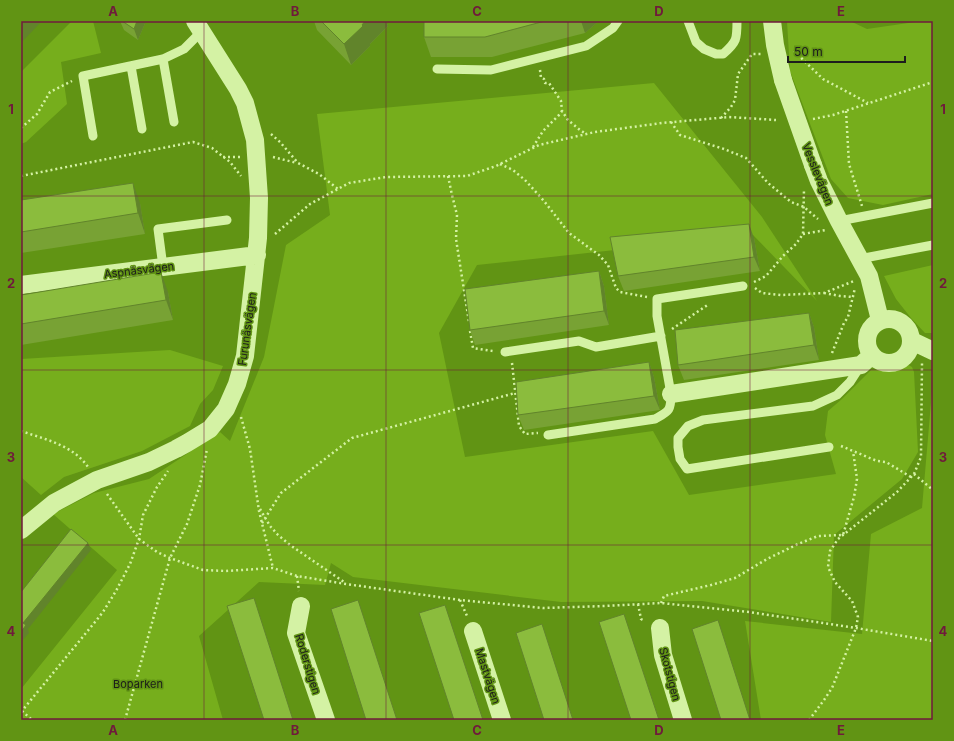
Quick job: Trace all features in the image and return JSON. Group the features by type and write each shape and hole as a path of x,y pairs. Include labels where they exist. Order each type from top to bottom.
{"street":[{"name":"Vesslevägen","path":"772,21 783,80 815,170 840,224 869,276 880,320"},
{"name":"Furunäsvägen","path":"21,530 54,503 97,480 149,462 176,449 210,429 226,409 237,384 245,356 257,247 259,198 255,140 246,103 198,26"},
{"name":"Aspnäsvägen","path":"21,285 163,267 257,247"},
{"path":"866,360 868,348 867,342 870,329 880,320 888,318 902,322 923,346"},
{"path":"671,394 826,370 866,360 878,360 885,363 892,363 906,356 910,349 923,346"},
{"name":"Roderstigen","path":"301,606 296,633 326,720"},
{"name":"Skotstigen","path":"660,628 663,655 683,720"},
{"name":"Mastvägen","path":"473,632 502,720"}],"lane":[{"path":"437,69 491,70 586,46 613,28 618,21"},
{"path":"688,21 696,42 704,49 716,54 723,54 733,45 737,36 737,21"},
{"path":"94,136 83,76 163,59 184,49 198,26"},
{"path":"163,59 174,122"},
{"path":"131,66 142,129"},
{"path":"840,224 865,216 933,202"},
{"path":"163,267 158,229 227,220"},
{"path":"859,259 933,245"},
{"path":"548,435 655,419 667,412 671,406 671,394 658,316 657,299 738,287"},
{"path":"505,352 579,341 596,347 661,336"},
{"path":"828,447 687,469 680,459 678,438 688,426 703,420 813,406 837,395 850,382 866,360"}],"path":[{"path":"720,118 735,100 738,74 752,54 776,49 787,44 823,79 869,103"},
{"path":"537,58 541,78 544,79 545,83 549,84 561,101 562,110 568,120 587,134"},
{"path":"21,128 37,114 50,92 83,76"},
{"path":"809,119 833,115 933,82"},
{"path":"533,148 543,131 562,110"},
{"path":"846,111 849,164 865,216"},
{"path":"257,247 310,204 349,183 386,177 467,176 539,145 587,134 671,122 729,117 776,120"},
{"path":"671,122 680,135 724,149 746,158 768,183 791,202 804,207"},
{"path":"253,130 264,129 280,142 298,163 319,174 338,189"},
{"path":"21,176 193,142 212,148 230,162 259,198"},
{"path":"500,163 513,170 525,180 544,201 569,233 600,255 608,264 616,288 620,292 657,299"},
{"path":"815,170 804,178 803,234 796,244 783,256 766,276 749,285 762,293 781,295 824,293 875,299"},
{"path":"448,176 457,215 456,239 473,348 505,352 512,359 518,426 525,434 537,433"},
{"path":"803,234 840,224"},
{"path":"824,293 857,280 848,317 844,323 826,370"},
{"path":"661,336 738,287"},
{"path":"809,720 832,688 856,628 858,618 852,601 835,582 828,567 830,550 838,539 898,492 914,474 921,457 923,346"},
{"path":"262,523 281,493 352,438 515,393"},
{"path":"230,400 240,412 250,449 259,508 273,568"},
{"path":"125,720 170,558 187,524 200,485 207,455 210,429"},
{"path":"21,431 53,442 75,453 86,463 139,539 157,552 203,570 226,571 273,568 297,576 346,584 460,600 543,608 661,603 749,612 933,641"},
{"path":"828,447 840,446 877,461 886,462 911,477"},
{"path":"32,720 21,712 103,612 116,591 130,564 139,539 143,515 157,487 174,462 176,449"},
{"path":"843,535 854,497 857,479 853,451"},
{"path":"914,474 933,490"},
{"path":"259,508 278,536 346,584"},
{"path":"661,603 664,596 735,578 767,559 818,536 843,535"}],"green space":[{"path":"72,21 93,21 101,53 61,62 67,104 26,142 21,144 21,72"},
{"path":"787,21 850,21 867,29 922,21 933,21 933,194 883,205 848,198 831,179 790,71"},
{"name":"Boparken","path":"654,83 762,217 817,301 753,235 477,265 439,333 465,457 653,431 689,495 836,474 825,435 828,411 871,370 892,370 905,363 912,367 914,372 918,452 902,479 834,535 831,622 702,601 561,602 353,577 331,563 325,585 259,582 199,636 223,720 21,720 21,689 117,570 53,514 94,493 149,479 220,432 230,441 264,357 286,245 330,215 317,114"},
{"path":"933,265 933,333 925,333 896,299 884,276"},
{"path":"170,350 223,366 213,390 200,404 190,426 142,451 64,477 41,495 21,477 21,359"},
{"path":"933,379 933,720 761,720 745,621 862,634 871,534 922,508"}],"building":[{"path":"122,21 137,21 134,29"},
{"path":"321,21 365,21 362,25 363,26 344,44"},
{"path":"424,21 545,21 485,37 424,37"},
{"path":"133,183 138,213 21,232 21,200"},
{"path":"749,224 754,257 618,276 610,237"},
{"path":"599,271 604,311 470,330 465,289"},
{"path":"161,272 166,300 21,324 21,295"},
{"path":"809,313 814,345 678,365 675,330"},
{"path":"649,362 654,396 518,415 516,382"},
{"path":"71,529 88,543 23,623 26,625 21,632 21,592"},
{"path":"254,598 293,720 264,720 227,606"},
{"path":"358,600 397,720 366,720 331,609"},
{"path":"445,605 483,720 454,720 419,613"},
{"path":"624,614 659,720 631,720 599,622"},
{"path":"718,620 750,720 721,720 692,629"},
{"path":"542,624 573,720 544,720 516,633"}]}
